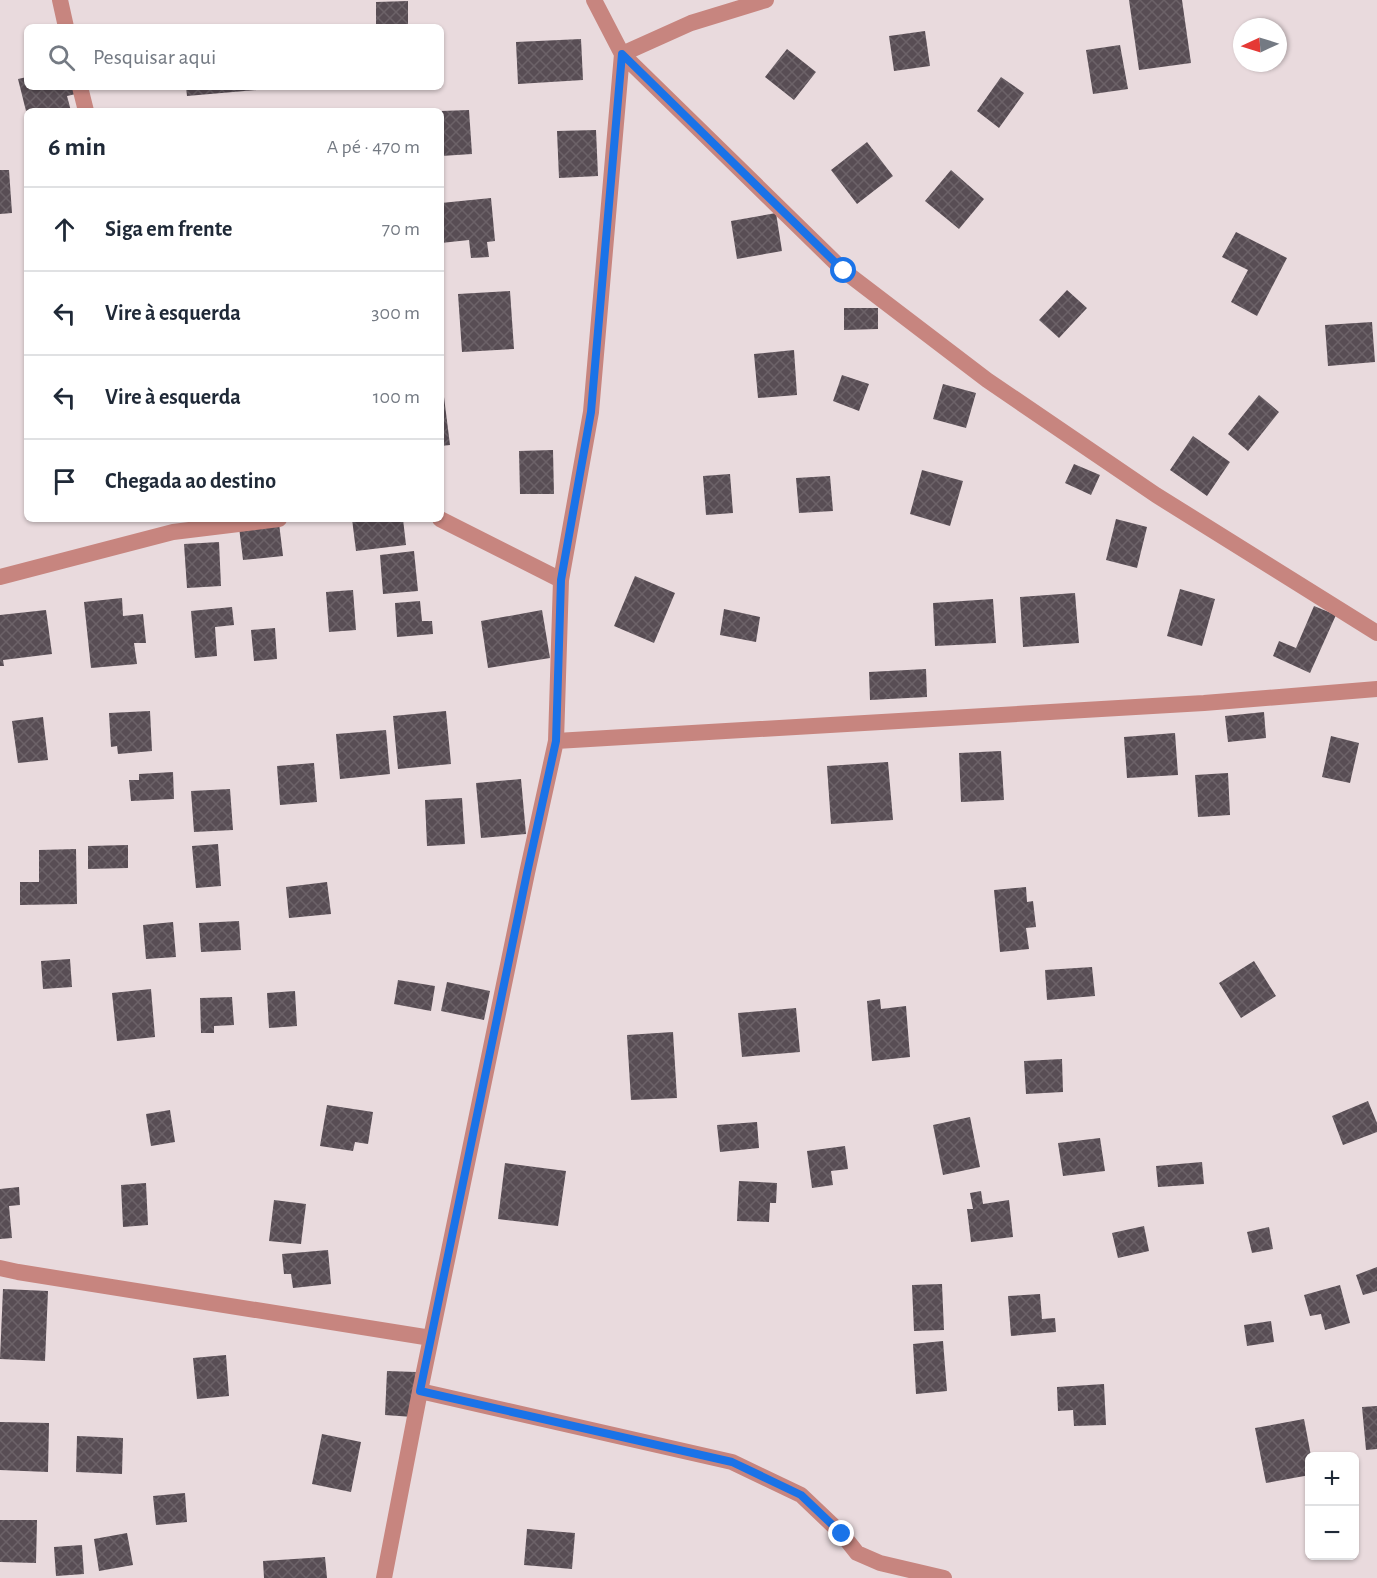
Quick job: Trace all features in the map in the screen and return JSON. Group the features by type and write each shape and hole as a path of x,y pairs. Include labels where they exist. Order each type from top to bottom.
{"street":[{"path":"60,0 65,24"},
{"path":"594,0 622,54 844,271 987,380 1137,483 1377,633"},
{"path":"622,54 691,23 766,0"},
{"path":"384,1578 420,1391 556,741 561,580 591,412 622,54"},
{"path":"81,90 85,108"},
{"path":"444,521 561,580"},
{"path":"0,577 172,526 233,522"},
{"path":"556,741 1192,704 1377,689"},
{"path":"0,1268 431,1338"},
{"path":"420,1391 732,1462 801,1495 842,1534 857,1553 880,1563 944,1578"}],"building":[{"path":"1129,0 1182,0 1191,63 1139,70"},
{"path":"408,1 408,24 376,24 376,2"},
{"path":"925,31 930,66 894,71 889,36"},
{"path":"581,39 583,80 518,84 516,42"},
{"path":"1120,45 1128,89 1093,94 1086,50"},
{"path":"787,49 816,72 794,100 765,77"},
{"path":"1001,77 1024,93 999,128 977,111"},
{"path":"24,78 24,90 75,90 76,94 67,96 70,108 25,108 18,79"},
{"path":"186,90 256,90 187,96"},
{"path":"469,110 472,154 444,156 444,111"},
{"path":"596,130 598,176 559,178 557,131"},
{"path":"867,142 893,176 857,204 831,170"},
{"path":"0,170 9,170 12,213 0,214"},
{"path":"951,170 984,199 959,229 925,201"},
{"path":"491,198 495,241 487,242 489,257 471,258 469,240 444,243 444,203"},
{"path":"776,213 782,251 737,259 731,221"},
{"path":"1236,232 1287,258 1257,316 1231,302 1248,270 1222,257"},
{"path":"1067,290 1087,308 1059,338 1039,320"},
{"path":"510,291 514,349 462,352 458,294"},
{"path":"844,308 878,308 878,329 844,330"},
{"path":"1372,322 1375,362 1328,366 1325,325"},
{"path":"794,350 797,395 758,398 754,354"},
{"path":"842,375 869,384 859,411 833,401"},
{"path":"943,384 976,393 966,428 933,419"},
{"path":"1259,395 1279,412 1248,451 1228,434"},
{"path":"444,397 450,445 444,446"},
{"path":"1193,436 1230,462 1207,496 1170,470"},
{"path":"553,450 554,494 520,494 519,451"},
{"path":"1074,464 1100,475 1091,495 1065,483"},
{"path":"922,470 963,481 950,526 910,514"},
{"path":"730,474 733,513 706,515 703,476"},
{"path":"830,476 833,511 799,513 796,478"},
{"path":"1116,519 1147,527 1137,568 1106,560"},
{"path":"352,522 403,522 406,545 356,551"},
{"path":"279,523 283,556 243,560 239,527"},
{"path":"219,542 221,586 187,588 184,544"},
{"path":"414,551 418,591 383,594 380,555"},
{"path":"635,576 675,593 654,643 614,626"},
{"path":"1180,589 1215,599 1202,646 1167,636"},
{"path":"353,590 356,630 329,632 326,592"},
{"path":"1075,593 1079,643 1023,647 1020,597"},
{"path":"122,598 123,616 143,614 146,643 134,643 137,664 91,668 84,602"},
{"path":"993,599 996,643 935,646 933,603"},
{"path":"420,601 422,621 432,621 433,634 397,637 395,603"},
{"path":"1314,606 1336,615 1310,673 1273,656 1279,641 1296,648"},
{"path":"232,607 234,625 215,627 217,656 195,658 191,611"},
{"path":"724,609 760,617 756,642 720,635"},
{"path":"46,610 52,654 3,660 4,666 0,666 0,615"},
{"path":"542,610 550,658 488,668 481,621"},
{"path":"275,628 277,659 254,661 251,630"},
{"path":"926,669 927,697 870,700 869,672"},
{"path":"150,711 152,751 118,754 117,746 111,747 109,713"},
{"path":"446,711 451,764 398,769 393,716"},
{"path":"1264,712 1266,738 1228,742 1225,716"},
{"path":"43,717 48,760 18,763 12,721"},
{"path":"386,730 390,774 340,779 336,734"},
{"path":"1175,733 1178,775 1127,778 1124,737"},
{"path":"1331,736 1359,743 1350,783 1322,777"},
{"path":"1001,751 1004,800 961,802 959,753"},
{"path":"888,762 893,820 831,824 827,766"},
{"path":"314,763 317,802 280,805 277,766"},
{"path":"173,772 174,799 131,801 129,780 139,780 139,774"},
{"path":"1228,773 1230,815 1198,817 1195,775"},
{"path":"521,779 526,834 481,838 476,783"},
{"path":"230,789 233,830 194,832 191,791"},
{"path":"462,798 465,844 427,846 425,800"},
{"path":"218,844 221,886 196,888 192,846"},
{"path":"128,845 128,868 88,869 88,846"},
{"path":"76,849 77,904 20,905 20,882 39,882 39,850"},
{"path":"327,882 331,914 289,918 286,887"},
{"path":"1026,887 1027,902 1033,901 1036,927 1026,928 1029,949 1000,952 994,890"},
{"path":"239,921 241,950 201,952 199,923"},
{"path":"173,922 176,957 146,959 143,925"},
{"path":"70,959 72,987 43,989 41,961"},
{"path":"1254,961 1276,996 1241,1018 1219,983"},
{"path":"1092,967 1095,996 1047,1000 1045,970"},
{"path":"398,980 435,986 431,1011 394,1004"},
{"path":"447,982 490,991 484,1020 441,1011"},
{"path":"151,989 155,1037 117,1041 112,993"},
{"path":"295,991 297,1026 269,1028 267,993"},
{"path":"232,997 234,1025 214,1026 214,1033 201,1033 200,998"},
{"path":"880,999 881,1009 906,1006 910,1057 872,1061 867,1001"},
{"path":"796,1008 800,1052 742,1057 738,1013"},
{"path":"673,1032 677,1098 631,1100 627,1035"},
{"path":"1062,1059 1063,1092 1026,1094 1024,1061"},
{"path":"1368,1101 1377,1123 1377,1132 1343,1145 1332,1116"},
{"path":"327,1105 373,1112 368,1144 355,1142 353,1151 320,1146"},
{"path":"170,1110 175,1142 151,1146 146,1114"},
{"path":"970,1117 980,1167 943,1175 933,1125"},
{"path":"757,1122 759,1148 720,1152 717,1125"},
{"path":"1100,1138 1105,1171 1063,1176 1058,1143"},
{"path":"845,1146 848,1169 831,1171 833,1185 812,1188 807,1151"},
{"path":"1202,1162 1204,1184 1158,1187 1156,1166"},
{"path":"505,1163 566,1171 558,1226 498,1219"},
{"path":"739,1181 777,1183 776,1203 770,1203 769,1222 737,1221"},
{"path":"146,1183 148,1225 123,1227 121,1185"},
{"path":"19,1187 20,1205 9,1206 12,1238 0,1239 0,1189"},
{"path":"981,1191 983,1204 1009,1200 1013,1237 971,1242 967,1209 973,1209 970,1193"},
{"path":"274,1200 306,1204 301,1244 269,1241"},
{"path":"1144,1226 1149,1251 1118,1258 1112,1233"},
{"path":"1269,1227 1273,1249 1252,1253 1247,1232"},
{"path":"328,1250 331,1284 293,1288 291,1274 284,1274 282,1254"},
{"path":"1377,1267 1377,1291 1363,1295 1356,1275"},
{"path":"942,1284 944,1330 914,1331 912,1285"},
{"path":"1340,1285 1350,1323 1325,1330 1321,1314 1310,1316 1304,1295"},
{"path":"3,1289 48,1291 45,1361 0,1359"},
{"path":"1040,1294 1042,1319 1055,1318 1056,1332 1011,1336 1008,1296"},
{"path":"1271,1321 1274,1342 1247,1346 1244,1325"},
{"path":"943,1341 947,1391 916,1394 913,1344"},
{"path":"226,1355 229,1396 197,1399 193,1358"},
{"path":"387,1371 416,1372 413,1417 385,1415"},
{"path":"1104,1384 1106,1425 1074,1426 1073,1410 1058,1411 1057,1387"},
{"path":"1377,1406 1377,1449 1366,1450 1362,1407"},
{"path":"1304,1419 1310,1452 1305,1452 1305,1476 1266,1483 1255,1428"},
{"path":"0,1422 49,1423 48,1472 0,1470"},
{"path":"322,1434 361,1442 351,1492 312,1484"},
{"path":"77,1436 123,1438 122,1474 76,1472"},
{"path":"185,1493 187,1522 156,1525 153,1496"},
{"path":"0,1520 37,1520 36,1563 0,1562"},
{"path":"527,1529 575,1533 572,1569 524,1565"},
{"path":"127,1533 133,1565 99,1571 94,1539"},
{"path":"82,1545 84,1574 56,1576 54,1547"},
{"path":"325,1557 327,1578 264,1578 263,1561"}],"route":[{"path":"842,1534 801,1495 732,1462 420,1391 556,741 561,580 591,412 622,54 844,271"}]}
